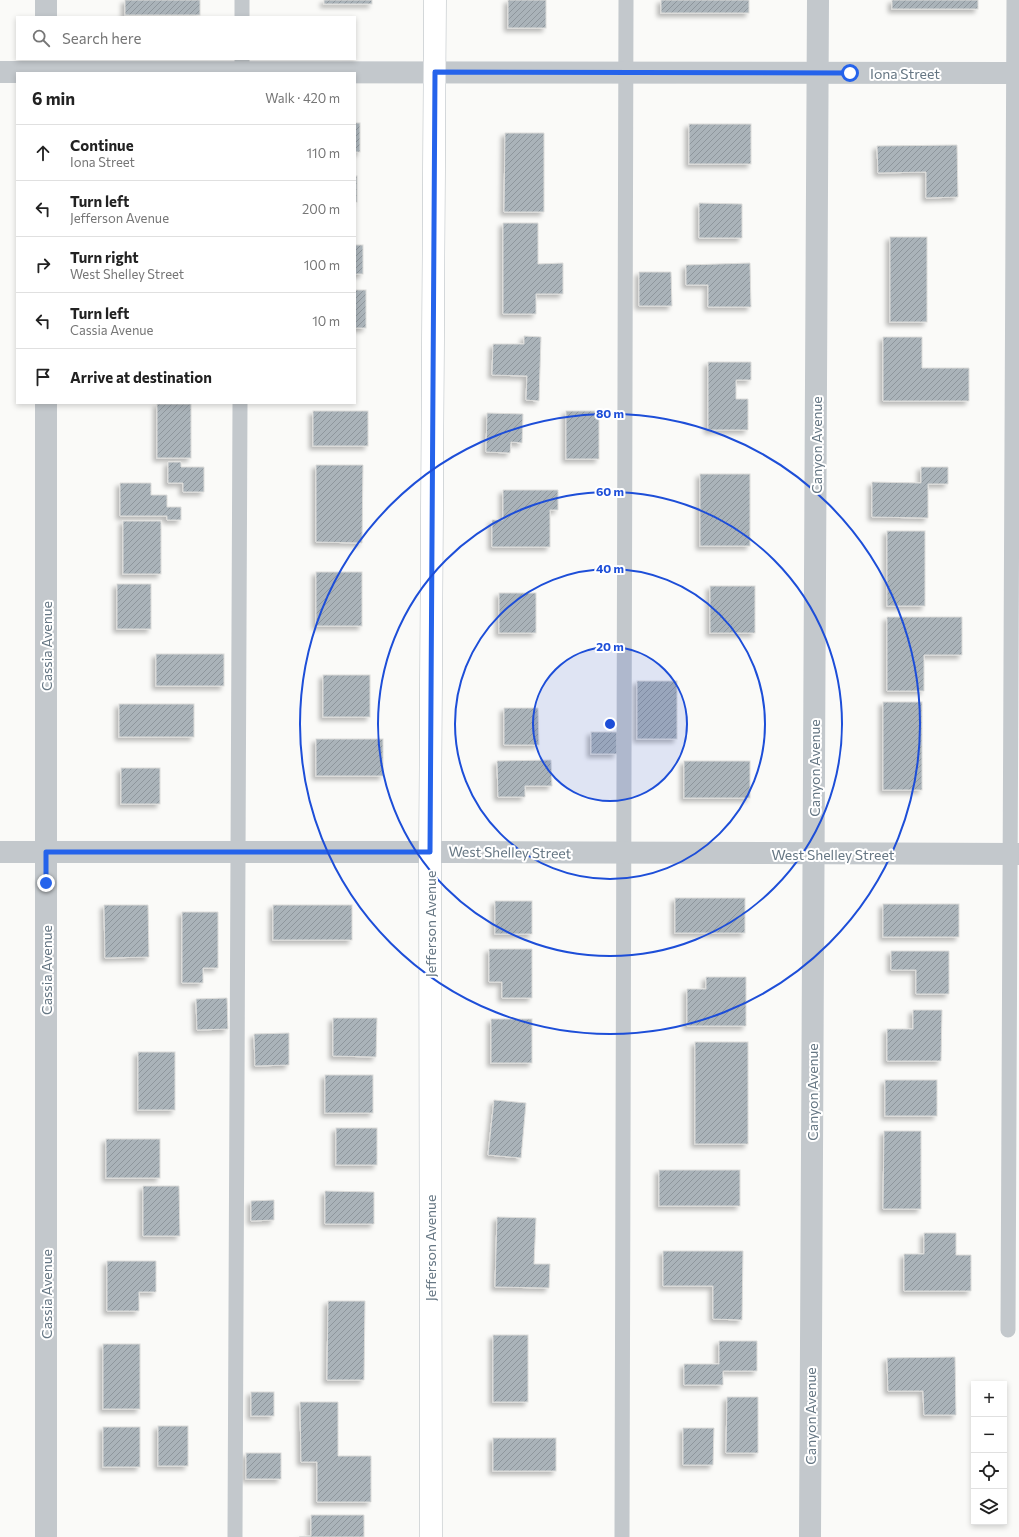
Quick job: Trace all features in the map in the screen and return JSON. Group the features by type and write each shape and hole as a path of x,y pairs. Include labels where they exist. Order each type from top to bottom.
{"street":[{"path":"46,0 46,16"},
{"name":"Jefferson Avenue","path":"431,1537 430,852 435,72 434,0"},
{"name":"Canyon Avenue","path":"810,1537 818,0"},
{"name":"Iona Street","path":"0,72 46,68 242,68 435,72 1017,73"},
{"name":"Cassia Avenue","path":"46,404 46,1537"},
{"name":"West Shelley Street","path":"0,852 1014,854"}],"lane":[{"path":"242,0 242,16"},
{"path":"622,1537 626,0"},
{"path":"1008,1330 1014,854 1017,73 1014,0"},
{"path":"236,1537 240,404"}],"building":[{"path":"125,0 200,0 200,15 125,15"},
{"path":"324,0 372,0 372,4 324,4"},
{"path":"508,0 546,0 546,28 508,28"},
{"path":"661,0 749,0 749,13 661,13"},
{"path":"892,0 978,0 978,9 892,9"},
{"path":"356,123 360,123 360,152 356,152"},
{"path":"689,124 751,124 751,164 689,164"},
{"path":"505,133 544,133 544,212 504,212"},
{"path":"957,145 958,197 926,198 926,172 878,173 877,146"},
{"path":"356,176 357,176 356,202"},
{"path":"699,203 742,204 742,238 699,238"},
{"path":"503,223 538,223 538,264 563,263 563,294 536,294 536,314 503,314"},
{"path":"890,237 927,237 927,322 890,322"},
{"path":"356,245 363,245 363,274 356,274"},
{"path":"750,263 751,307 708,307 708,285 686,285 686,265"},
{"path":"639,272 671,272 672,306 639,306"},
{"path":"356,290 366,290 366,328 356,328"},
{"path":"524,336 541,337 539,401 526,400 527,376 492,375 493,344 524,344"},
{"path":"883,337 922,337 922,368 969,368 969,401 883,401"},
{"path":"708,362 751,362 751,380 736,380 736,399 748,399 748,430 708,430"},
{"path":"157,404 191,404 191,458 157,458"},
{"path":"313,411 368,411 368,446 313,446"},
{"path":"566,411 599,411 599,459 566,459"},
{"path":"487,413 523,414 522,443 511,442 510,453 486,452"},
{"path":"168,462 181,462 181,467 204,467 204,492 183,492 183,483 168,483"},
{"path":"316,465 363,465 362,543 316,542"},
{"path":"921,467 948,467 948,484 928,484 928,518 872,517 872,482 921,483"},
{"path":"700,474 750,474 750,546 700,546"},
{"path":"120,483 151,483 151,495 167,495 167,507 181,507 181,520 167,520 167,516 120,516"},
{"path":"503,490 558,490 558,510 550,510 550,547 492,547 492,520 503,520"},
{"path":"123,521 161,521 161,574 123,574"},
{"path":"887,531 925,531 925,606 887,606"},
{"path":"316,572 362,572 362,626 316,626"},
{"path":"117,584 151,584 151,629 117,629"},
{"path":"710,586 755,586 755,633 710,633"},
{"path":"499,593 536,593 536,633 499,633"},
{"path":"887,617 962,617 962,655 924,655 924,691 887,691"},
{"path":"156,654 224,654 224,686 156,686"},
{"path":"323,675 370,675 370,717 323,717"},
{"path":"637,681 677,681 677,739 637,739"},
{"path":"883,702 922,702 922,790 883,790"},
{"path":"119,704 194,704 194,737 119,737"},
{"path":"504,708 538,708 539,745 504,745"},
{"path":"591,732 617,732 617,754 591,754"},
{"path":"316,739 383,739 383,776 316,776"},
{"path":"551,760 552,786 525,786 525,797 498,797 497,761"},
{"path":"684,761 750,761 750,798 684,798"},
{"path":"121,768 160,768 160,804 121,804"},
{"path":"675,898 745,898 745,933 675,933"},
{"path":"495,901 532,901 532,934 495,934"},
{"path":"883,904 959,904 959,937 883,937"},
{"path":"104,905 148,905 149,957 105,958"},
{"path":"273,905 352,905 352,940 273,940"},
{"path":"182,912 218,912 218,968 203,968 203,983 182,983"},
{"path":"489,949 532,949 532,998 502,998 502,982 489,982"},
{"path":"891,951 949,951 949,994 916,994 916,970 891,970"},
{"path":"706,977 746,977 746,1026 687,1026 687,989 706,989"},
{"path":"227,998 228,1029 197,1030 196,999"},
{"path":"913,1010 942,1010 941,1061 887,1061 887,1029 913,1029"},
{"path":"333,1018 377,1018 376,1057 333,1056"},
{"path":"491,1019 532,1019 532,1063 491,1063"},
{"path":"289,1033 289,1065 255,1066 254,1034"},
{"path":"695,1042 748,1042 748,1144 695,1144"},
{"path":"138,1052 175,1052 175,1110 138,1110"},
{"path":"325,1075 373,1075 373,1113 325,1113"},
{"path":"885,1080 937,1080 937,1116 885,1116"},
{"path":"494,1100 526,1103 521,1158 488,1155"},
{"path":"336,1128 377,1128 377,1165 336,1165"},
{"path":"884,1131 921,1131 921,1209 883,1209"},
{"path":"106,1139 160,1139 160,1178 106,1178"},
{"path":"659,1170 740,1170 740,1206 659,1206"},
{"path":"143,1186 179,1186 180,1236 143,1236"},
{"path":"325,1191 374,1192 374,1224 325,1224"},
{"path":"274,1200 274,1220 251,1221 251,1201"},
{"path":"497,1217 536,1218 534,1264 550,1264 549,1288 495,1287"},
{"path":"924,1233 956,1233 956,1255 971,1255 971,1291 904,1291 904,1254 924,1254"},
{"path":"663,1251 743,1251 742,1320 713,1319 713,1286 663,1286"},
{"path":"107,1261 156,1261 156,1292 139,1292 139,1311 107,1311"},
{"path":"328,1301 365,1301 364,1380 327,1380"},
{"path":"493,1335 528,1335 528,1402 493,1402"},
{"path":"719,1341 757,1341 757,1371 723,1371 723,1385 684,1385 684,1364 719,1364"},
{"path":"103,1344 140,1344 140,1409 103,1409"},
{"path":"955,1357 956,1415 924,1415 923,1391 888,1391 887,1358"},
{"path":"251,1392 274,1392 274,1416 251,1416"},
{"path":"727,1397 758,1397 758,1453 726,1453"},
{"path":"300,1402 338,1402 338,1456 371,1456 371,1502 317,1502 317,1462 301,1462"},
{"path":"158,1426 188,1426 188,1466 158,1466"},
{"path":"103,1427 140,1427 140,1467 103,1467"},
{"path":"683,1428 714,1428 713,1465 683,1465"},
{"path":"493,1438 556,1438 556,1471 493,1471"},
{"path":"246,1453 281,1453 281,1479 246,1479"},
{"path":"311,1515 364,1515 364,1537 299,1537 311,1536"}],"route":[{"path":"46,883 46,852 430,852 435,72 850,73"}]}
